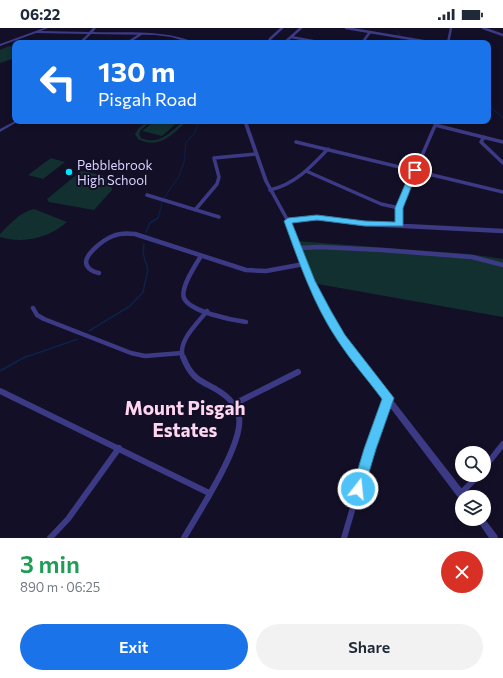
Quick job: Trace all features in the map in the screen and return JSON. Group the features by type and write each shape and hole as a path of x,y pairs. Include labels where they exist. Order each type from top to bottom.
{"street":[{"path":"13,40 47,28"},
{"path":"83,40 95,28"},
{"path":"270,40 282,28"},
{"path":"288,40 301,28"},
{"path":"346,28 417,40"},
{"path":"449,40 451,28"},
{"path":"483,28 503,35"},
{"path":"34,32 141,34 171,36 184,40"},
{"path":"364,40 370,32"},
{"path":"132,40 141,34"},
{"path":"291,37 308,40"},
{"path":"0,45 12,40"},
{"path":"0,131 12,124"},
{"path":"246,124 270,190 288,221 304,264 326,312 341,338 458,490"},
{"path":"400,224 399,208 435,125 503,142"},
{"path":"484,137 481,142 503,163"},
{"path":"296,142 503,192"},
{"path":"270,190 290,183 306,171 328,149"},
{"path":"196,210 217,184 219,177 214,158 256,154"},
{"path":"306,171 381,204 399,208"},
{"path":"146,195 219,217"},
{"path":"288,221 317,218 365,224 400,224 503,230"},
{"path":"99,273 89,270 86,265 86,260 105,240 114,234 120,233 135,234 246,270 266,271 304,264"},
{"path":"298,248 320,247 472,257 503,265"},
{"path":"201,256 188,279 184,292 184,297 187,302 195,307 228,320 246,322"},
{"path":"33,308 37,315 131,353 145,356 182,353"},
{"path":"184,538 232,451 240,428 239,418 234,404 227,396 198,381 192,376 184,364 182,353 187,339 207,311"},
{"path":"234,404 298,372"},
{"path":"0,391 209,493"},
{"path":"344,538 370,449 388,398"},
{"path":"491,459 503,444"},
{"path":"50,538 68,519 119,448"},
{"path":"466,490 473,482"},
{"path":"485,526 494,538"}],"green space":[{"path":"9,46 12,46 12,59 0,63 0,50"},
{"path":"144,124 148,124 139,134 141,138 153,140 164,137 180,124 184,124 165,139 153,143 138,139 135,134"},
{"path":"151,124 176,124 162,136 142,131"},
{"path":"51,158 65,162 43,179 28,175"},
{"path":"81,171 102,175 111,183 112,190 94,210 49,202 47,199"},
{"path":"34,209 67,222 60,228 44,236 27,240 0,237 0,234 16,219 24,213"},
{"path":"296,241 469,254 503,259 503,317 312,283"}],"waterway":[{"path":"397,31 400,36"},
{"path":"491,108 503,118"},
{"path":"164,198 179,176 184,162 186,143 195,132 198,124"},
{"path":"158,219 162,202"},
{"path":"146,232 150,223 158,218"},
{"path":"89,331 130,306 143,292 148,270 143,253 144,244"},
{"path":"24,358 78,339"},
{"path":"0,371 24,358"}],"place":[{"name":"Pebblebrook High School","path":"69,172"}],"district":[{"name":"Mount Pisgah Estates","path":"185,418"}],"route":[{"path":"358,489 388,398 374,378 341,338 326,312 310,281 288,221 306,218 324,218 339,222 392,225 400,224 399,208 415,170"}]}
